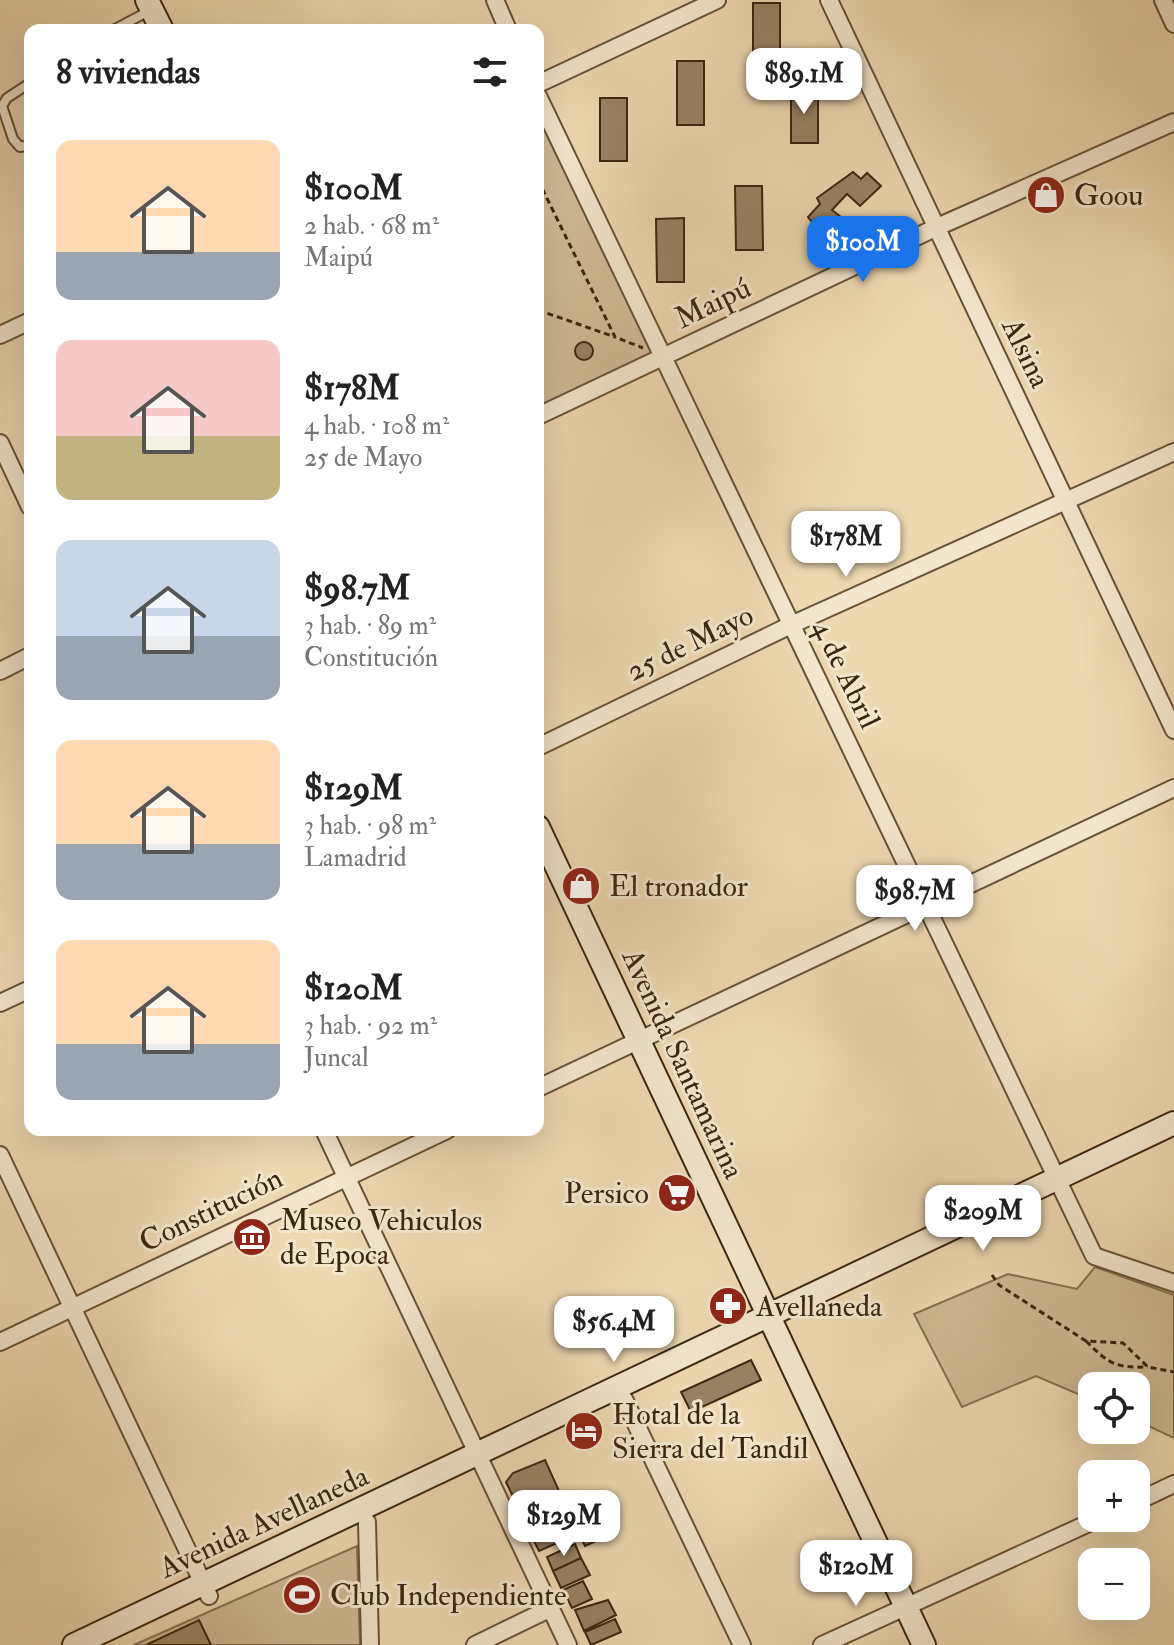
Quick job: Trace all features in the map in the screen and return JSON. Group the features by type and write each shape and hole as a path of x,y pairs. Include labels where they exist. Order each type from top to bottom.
{"main road":[{"name":"Avenida Santamarina","path":"544,840 924,1645"},
{"name":"Avenida Avellaneda","path":"103,1645 206,1590 1059,1185 1174,1123"},
{"name":"Avenida Avellaneda","path":"1059,1185 1174,1138"},
{"name":"Avenida Avellaneda","path":"74,1645 367,1522 482,1459 624,1399 771,1322"}],"street":[{"path":"495,0 505,24"},
{"path":"544,81 717,0"},
{"name":"Alsina","path":"829,0 1174,730"},
{"path":"1163,0 1174,24"},
{"name":"4 de Abril","path":"544,108 666,356 791,625 1094,1256 1174,1283"},
{"name":"Maipú","path":"544,413 935,228 1174,122"},
{"path":"0,335 24,324"},
{"path":"0,443 24,494"},
{"name":"25 de Mayo","path":"544,744 791,625 1174,452"},
{"path":"0,671 24,659"},
{"path":"544,1085 1174,788"},
{"path":"0,1003 24,992"},
{"path":"327,1136 568,1645"},
{"name":"Constitución","path":"0,1342 434,1136"},
{"path":"0,1155 206,1590"},
{"path":"624,1399 742,1645"},
{"path":"1150,1495 1174,1484"},
{"path":"367,1522 370,1645"},
{"path":"822,1645 1078,1528"},
{"path":"475,1645 551,1608"}],"lane":[{"path":"127,24 154,13"},
{"path":"24,87 7,98 2,106 13,139 20,147 24,146"}],"path":[{"path":"544,192 615,337"},
{"path":"544,312 643,348"},
{"path":"992,1275 999,1285 1086,1341 1104,1359 1120,1368 1148,1367 1174,1372"},
{"path":"1086,1341 1123,1343 1148,1367"}],"shaded area":[{"path":"544,126 654,356 544,405"},
{"path":"1095,1267 1174,1295 1174,1438 1150,1427 1150,1372 1078,1372 1078,1394 1036,1376 962,1407 914,1314 1008,1274 1077,1289"},
{"name":"Club Independiente","path":"357,1546 360,1645 134,1645"}],"building":[{"path":"753,3 780,3 780,57 753,58"},
{"path":"677,61 704,61 704,125 677,125"},
{"path":"791,88 818,88 818,143 791,143"},
{"path":"600,98 627,98 627,161 600,161"},
{"path":"853,172 861,179 867,173 881,186 860,206 847,194 832,210 846,221 823,242 811,230 815,226 808,217 820,204 817,198"},
{"path":"735,186 762,186 763,250 736,250"},
{"path":"684,218 684,282 657,282 656,219"},
{"path":"584,342 593,351 584,360 575,351"},
{"path":"751,1360 761,1380 691,1412 681,1392"},
{"path":"545,1460 559,1491 519,1509 506,1482 513,1473"},
{"path":"559,1491 572,1515 531,1535 526,1521 547,1511 540,1499"},
{"path":"588,1511 601,1539 585,1546 572,1520"},
{"path":"550,1529 557,1543 539,1551 532,1537"},
{"path":"575,1544 581,1558 553,1571 547,1557"},
{"path":"581,1558 590,1575 561,1588 553,1571"},
{"path":"583,1581 592,1599 572,1608 563,1590"},
{"path":"608,1600 616,1615 584,1631 575,1610"},
{"path":"615,1619 621,1632 591,1645 585,1632"},
{"path":"199,1620 211,1645 146,1645"}],"place":[{"name":"Goou","path":"1046,195"},
{"name":"El tronador","path":"581,886"},
{"name":"Persico","path":"677,1193"},
{"name":"Museo Vehiculos de Epoca","path":"252,1237"},
{"name":"Avellaneda","path":"728,1306"},
{"name":"Hotal de la Sierra del Tandil","path":"584,1431"},
{"name":"Club Independiente","path":"302,1595"}]}
